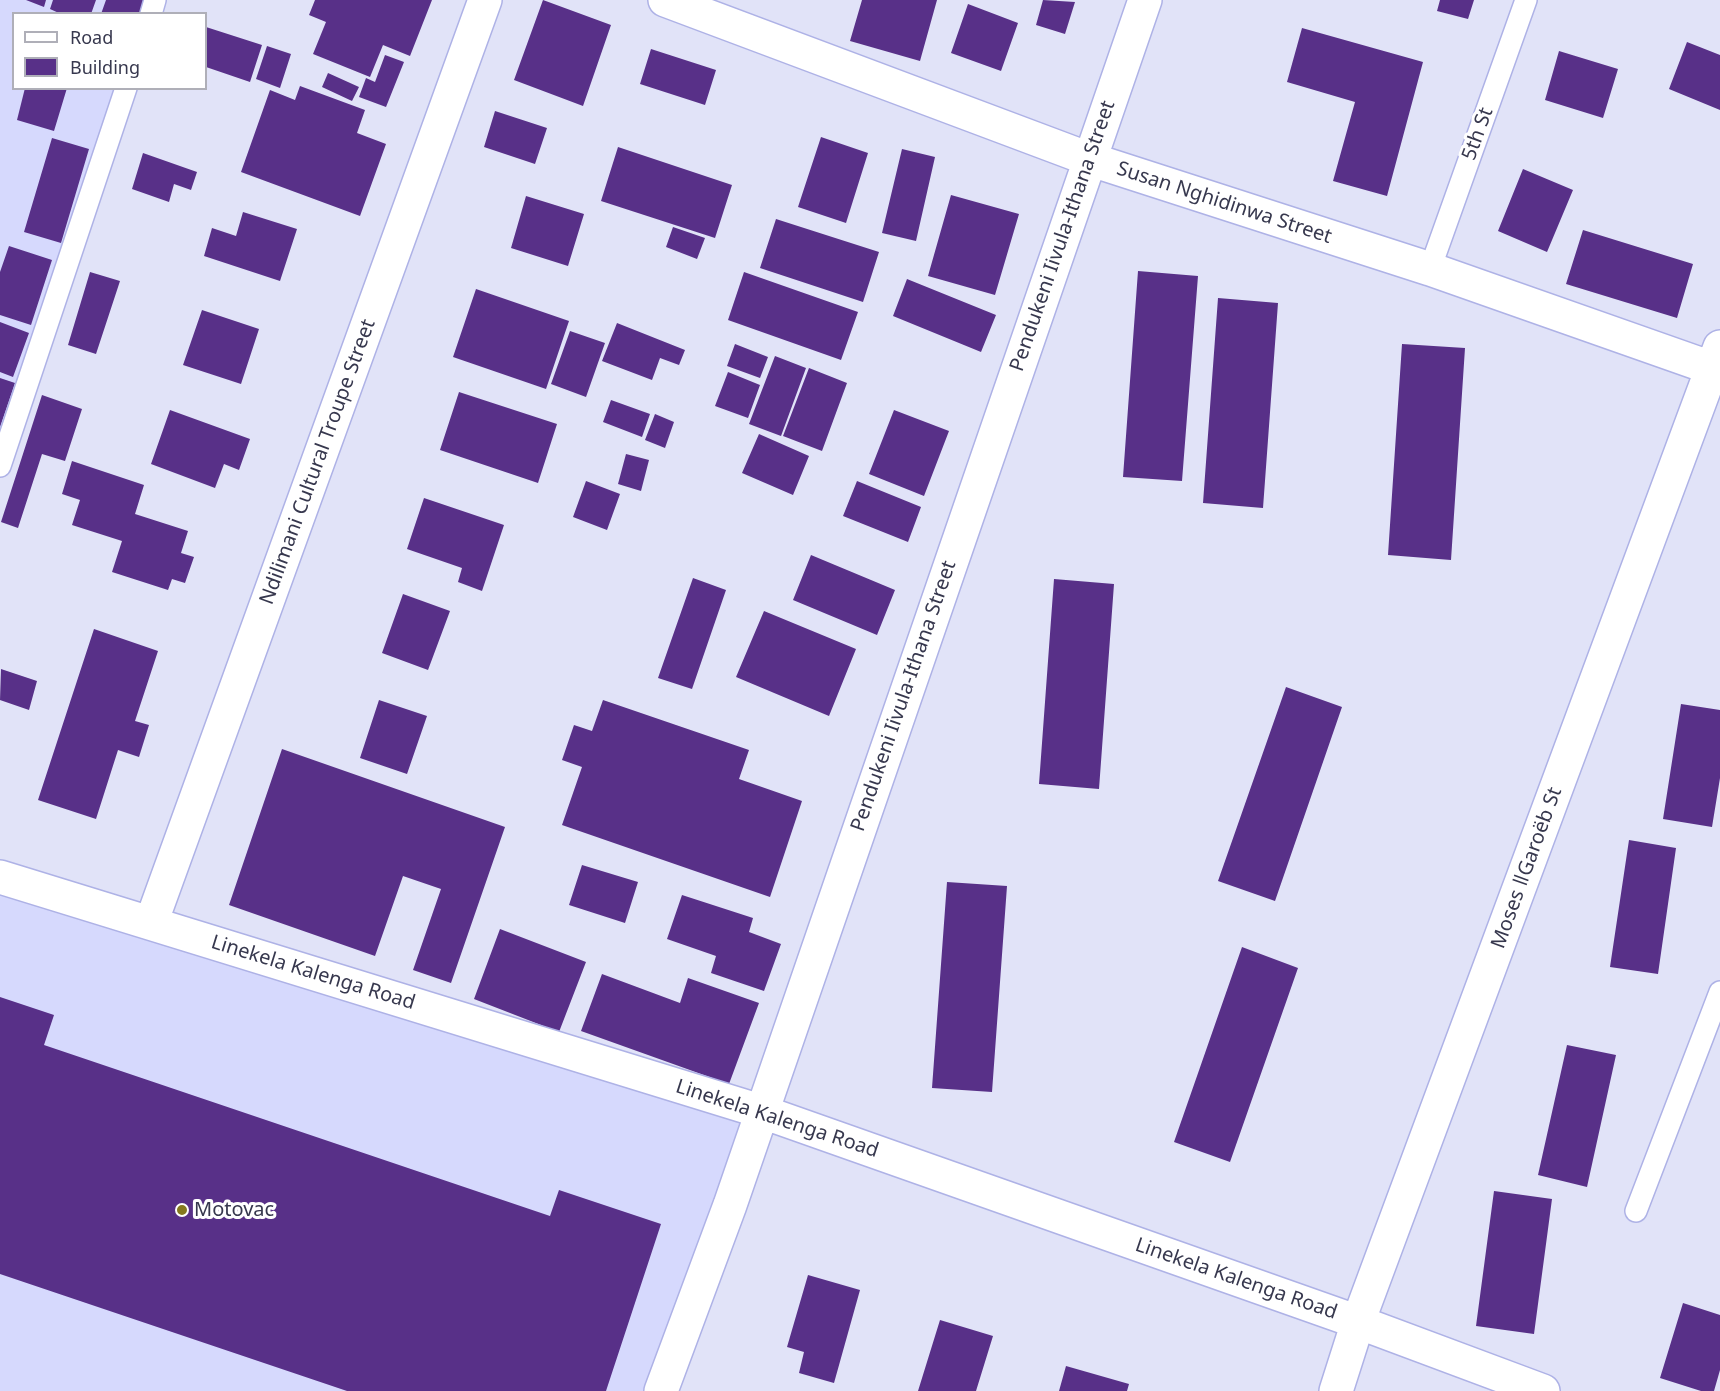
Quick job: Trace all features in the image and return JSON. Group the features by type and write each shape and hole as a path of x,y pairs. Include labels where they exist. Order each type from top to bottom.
{"street":[{"name":"Ndilimani Cultural Troupe Street","path":"151,923 485,0"},
{"name":"Susan Nghidinwa Street","path":"664,0 1089,159 1718,362"},
{"name":"Pendukeni Iivula-Ithana Street","path":"662,1391 730,1205 760,1111 1145,0"},
{"name":"Moses ǁGaroëb St","path":"1336,1391 1358,1322 1718,362"},
{"name":"Linekela Kalenga Road","path":"0,877 760,1111 1358,1322 1543,1391"}],"lane":[{"name":"5th St","path":"1430,269 1526,0"},
{"path":"0,466 125,90"},
{"path":"1636,1211 1720,992"}],"shaded area":[{"path":"0,0 161,0 156,12 12,12 12,90 131,90 0,474"},
{"path":"0,877 760,1111 661,1391 0,1391"}],"building":[{"path":"26,0 46,0 44,7"},
{"path":"53,0 96,0 92,12 57,12 50,9"},
{"path":"106,0 149,0 146,12 102,12"},
{"path":"315,0 432,0 410,56 383,45 370,77 313,54 326,22 309,15"},
{"path":"543,0 611,25 583,106 514,80"},
{"path":"862,0 937,0 920,61 850,41"},
{"path":"1043,0 1075,2 1065,34 1036,25"},
{"path":"1440,0 1474,0 1468,19 1437,11"},
{"path":"968,4 1018,23 1001,71 951,53"},
{"path":"207,27 262,45 250,82 207,67"},
{"path":"1302,28 1423,62 1387,196 1333,181 1355,102 1287,82"},
{"path":"1687,42 1720,55 1720,110 1669,89"},
{"path":"267,46 291,54 280,88 256,79"},
{"path":"651,49 716,70 705,105 640,84"},
{"path":"1559,51 1618,69 1603,118 1545,100"},
{"path":"385,55 404,62 386,107 359,97 366,78 375,82"},
{"path":"328,73 359,87 352,101 322,87"},
{"path":"300,86 365,110 357,133 386,144 360,216 241,172 270,90 295,100"},
{"path":"24,90 66,90 54,131 17,120"},
{"path":"495,111 547,128 535,164 484,147"},
{"path":"821,137 868,153 846,223 798,207"},
{"path":"52,138 89,149 61,243 24,232"},
{"path":"618,147 732,185 715,238 601,201"},
{"path":"902,149 935,157 916,241 882,233"},
{"path":"143,153 197,172 191,190 174,184 169,202 132,189"},
{"path":"1523,169 1573,190 1547,252 1498,231"},
{"path":"951,195 1019,214 995,295 928,276"},
{"path":"526,196 584,214 568,266 511,248"},
{"path":"243,212 297,229 280,281 204,256 212,228 236,236"},
{"path":"776,219 879,252 863,302 760,268"},
{"path":"673,227 705,238 697,259 666,247"},
{"path":"1583,230 1693,264 1677,318 1566,284"},
{"path":"9,246 52,260 31,325 0,315 0,272"},
{"path":"1138,271 1198,276 1182,481 1123,477"},
{"path":"90,272 120,281 96,354 68,345"},
{"path":"744,272 858,312 841,360 728,320"},
{"path":"907,279 996,315 981,352 893,316"},
{"path":"476,289 569,321 546,389 453,357"},
{"path":"1218,298 1278,303 1263,508 1203,503"},
{"path":"202,310 259,329 241,384 183,365"},
{"path":"0,322 29,333 13,377 0,372"},
{"path":"617,323 685,350 679,365 660,358 652,380 602,361"},
{"path":"570,331 605,343 586,397 551,384"},
{"path":"735,344 768,357 760,378 727,366"},
{"path":"1402,344 1465,348 1451,560 1388,555"},
{"path":"775,356 806,368 781,436 749,424"},
{"path":"809,368 847,383 822,451 783,436"},
{"path":"728,372 760,385 748,418 715,406"},
{"path":"0,378 15,383 0,427"},
{"path":"459,392 557,424 538,483 440,450"},
{"path":"42,395 82,409 65,461 42,454 18,528 1,522"},
{"path":"611,400 650,414 642,437 603,422"},
{"path":"170,410 250,439 239,470 224,464 215,488 151,464"},
{"path":"894,410 949,431 924,496 869,474"},
{"path":"655,414 674,422 665,448 645,440"},
{"path":"759,434 809,456 793,495 742,473"},
{"path":"626,454 649,460 641,491 618,484"},
{"path":"72,461 144,485 135,514 188,531 181,553 194,557 185,583 172,579 168,590 112,572 122,541 72,525 80,500 62,494"},
{"path":"586,481 620,494 607,530 573,517"},
{"path":"857,481 921,507 908,542 843,516"},
{"path":"424,498 504,525 482,591 458,582 462,568 407,549"},
{"path":"811,555 895,590 877,635 793,600"},
{"path":"693,578 726,590 692,689 658,678"},
{"path":"1054,579 1114,584 1099,789 1039,784"},
{"path":"403,594 450,611 428,670 382,653"},
{"path":"764,611 856,649 829,716 736,677"},
{"path":"94,629 158,651 135,721 149,725 139,757 118,750 96,819 38,800"},
{"path":"1,669 37,681 29,710 0,700"},
{"path":"1286,687 1342,707 1275,901 1218,881"},
{"path":"379,700 427,716 407,774 360,758"},
{"path":"603,700 749,750 739,779 802,801 770,897 562,825 582,767 562,760 574,725 592,731"},
{"path":"1681,704 1720,710 1720,778 1712,827 1663,819"},
{"path":"282,749 505,827 451,983 413,970 441,889 403,876 375,956 229,905"},
{"path":"1629,840 1676,848 1658,974 1610,967"},
{"path":"582,865 638,882 625,923 569,905"},
{"path":"947,882 1007,886 992,1092 932,1088"},
{"path":"682,895 753,918 749,932 781,944 764,991 711,973 716,956 667,939"},
{"path":"500,929 586,962 559,1032 474,999"},
{"path":"1242,947 1298,968 1230,1162 1174,1142"},
{"path":"602,974 680,1003 688,978 759,1003 729,1084 581,1031"},
{"path":"0,997 54,1015 44,1045 550,1216 559,1190 661,1224 606,1391 347,1391 0,1274"},
{"path":"1567,1045 1616,1055 1587,1187 1538,1175"},
{"path":"1494,1191 1552,1199 1534,1334 1476,1326"},
{"path":"808,1275 860,1290 834,1383 799,1373 804,1352 787,1347"},
{"path":"1683,1303 1720,1315 1720,1370 1714,1391 1701,1391 1660,1378"},
{"path":"940,1320 993,1336 976,1391 918,1391"},
{"path":"1066,1366 1129,1384 1127,1391 1059,1391"}],"place":[{"name":"Motovac","path":"182,1210"}]}
